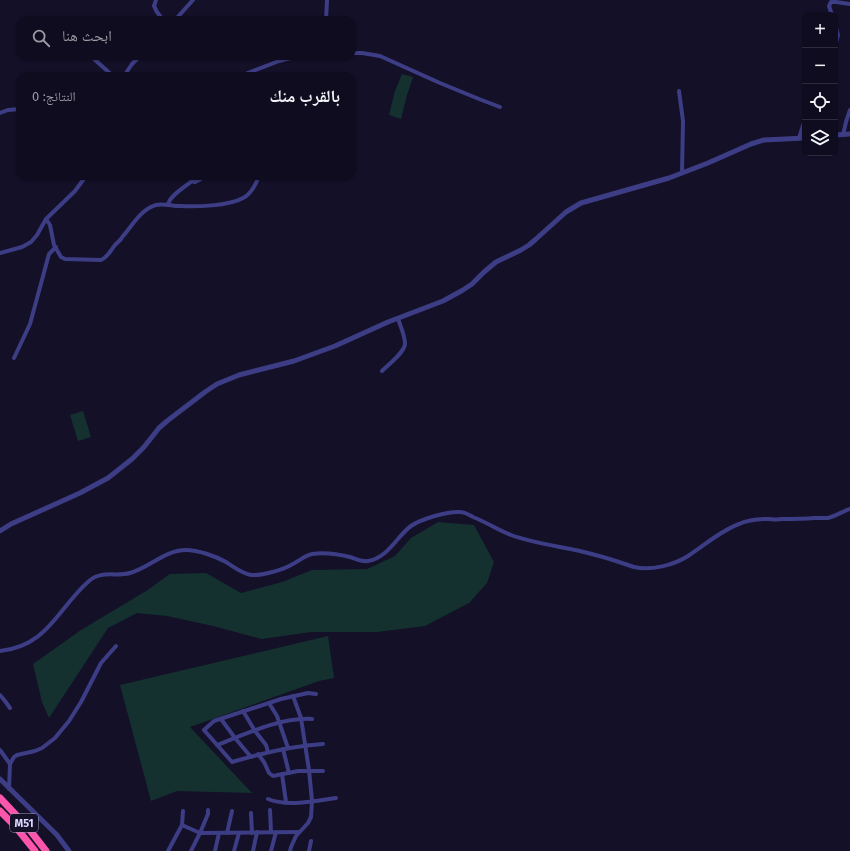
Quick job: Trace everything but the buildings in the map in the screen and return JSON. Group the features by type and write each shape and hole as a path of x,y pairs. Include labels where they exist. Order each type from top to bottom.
{"highway":[{"name":"M51","path":"0,798 29,829 46,851"},
{"name":"M51","path":"0,811 15,826 35,851"}],"street":[{"path":"156,0 154,6 160,16"},
{"path":"179,16 193,0"},
{"path":"326,16 327,0"},
{"path":"831,12 829,6 831,2 850,4"},
{"path":"356,53 380,56 446,86 500,107"},
{"path":"95,60 109,72"},
{"path":"127,72 136,60"},
{"path":"250,72 283,60"},
{"path":"679,91 683,121 682,173"},
{"path":"0,113 16,109"},
{"path":"843,134 850,110"},
{"path":"838,135 850,134"},
{"path":"0,531 11,524 80,493 108,478 132,459 163,424 217,384 239,375 294,361 335,346 398,318 443,301 472,284 496,262 521,250 532,242 558,217 581,203 669,178 708,164 744,147 764,140 802,138"},
{"path":"0,253 31,242 37,235 46,219 75,191 83,180"},
{"path":"168,205 169,201 174,196 192,181 195,182 199,180"},
{"path":"46,219 50,225 56,247 61,257 65,259 100,260 104,259 110,254 115,245 141,215 153,206 201,206 236,201 244,198 250,192 257,180"},
{"path":"14,358 30,324 49,254 56,247"},
{"path":"382,371 400,354 405,346 398,318"},
{"path":"0,651 20,647 37,638 48,628 77,593 93,578 106,574 124,574 133,572 148,566 164,556 185,549 203,552 223,560 235,569 253,575 264,574 285,568 303,557 315,554 337,554 369,561 384,553 411,526 425,519 448,513 462,512 502,531 527,540 608,558 635,567 657,568 686,557 718,534 738,524 753,520 767,519 828,518 850,509"},
{"path":"9,789 10,764 14,757 42,748 55,738 69,721 81,702 101,663 116,646"},
{"path":"316,694 308,693 293,696 243,711 214,721 204,730 232,762 258,754 282,749 304,745 323,744"},
{"path":"0,695 10,708"},
{"path":"290,851 293,841 311,817 312,802 301,718 293,696"},
{"path":"268,703 277,716 288,748"},
{"path":"243,711 255,731 266,745 268,752"},
{"path":"217,745 279,723 301,718 312,719"},
{"path":"221,719 251,757"},
{"path":"282,749 289,773"},
{"path":"0,750 10,764"},
{"path":"258,754 269,773 273,776 298,771 323,771"},
{"path":"282,774 286,802"},
{"path":"0,779 57,835 69,851"},
{"path":"268,799 298,803 336,798"},
{"path":"190,851 200,833 208,814 208,810"},
{"path":"270,810 273,832 271,851"},
{"path":"227,833 232,811"},
{"path":"168,851 182,825 183,812"},
{"path":"251,813 252,832"},
{"path":"182,825 200,833 300,832"},
{"path":"253,851 257,832"},
{"path":"214,851 219,833"},
{"path":"234,851 239,833"},
{"path":"309,851 311,841"}],"green space":[{"path":"402,74 413,77 401,119 389,115 395,91"},
{"path":"83,411 91,437 78,441 70,415"},
{"path":"438,522 474,525 494,562 487,583 469,603 425,626 377,632 311,632 262,639 167,616 137,613 108,628 49,718 42,702 33,664 81,630 146,591 170,574 206,573 241,593 282,582 312,570 367,569 395,556 411,538"},
{"path":"328,636 334,678 319,681 190,727 252,793 177,791 151,801 120,685"}]}
